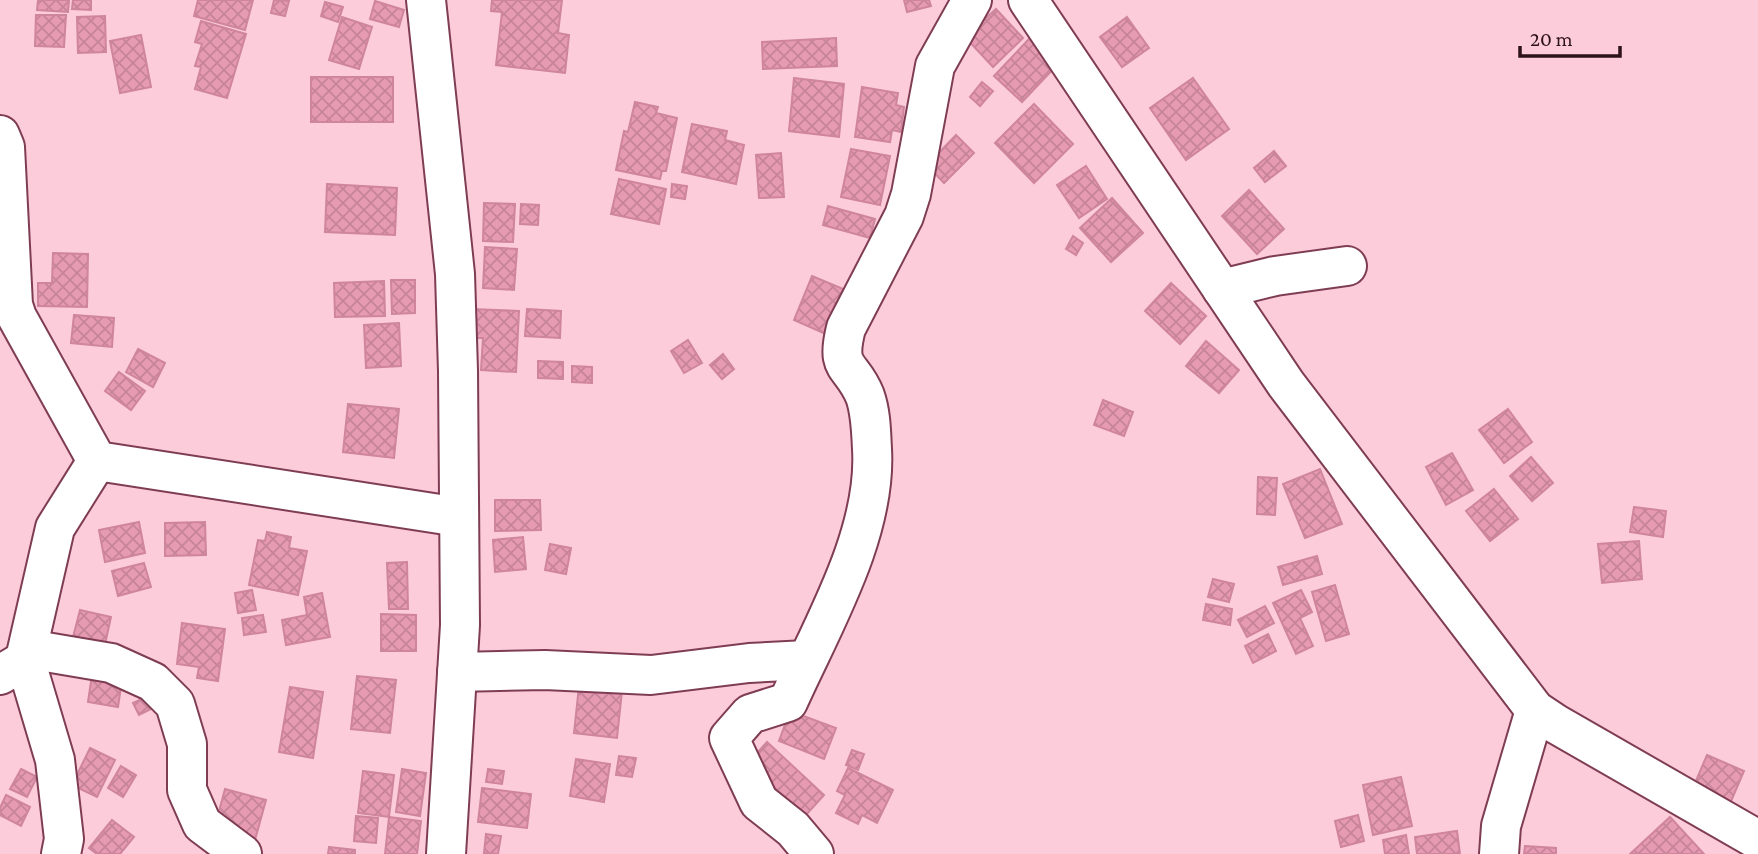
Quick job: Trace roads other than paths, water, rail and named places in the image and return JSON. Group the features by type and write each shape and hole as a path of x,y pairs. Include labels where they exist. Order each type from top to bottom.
{"street":[{"path":"426,0 455,274 460,625 446,854"},
{"path":"814,854 793,830 759,802 729,738 750,714 788,702 855,555 871,478 870,414 859,384 842,362 842,345 846,328 904,216 911,194 935,66 972,0"},
{"path":"1027,0 1286,384 1535,710 1758,840"},
{"path":"0,135 5,147 13,305 16,317 97,461"},
{"path":"1222,289 1275,276 1347,266"},
{"path":"97,461 459,517"},
{"path":"61,854 64,839 55,760 12,667 55,528 97,461"},
{"path":"12,667 40,651 111,663 153,682 175,704 187,744 187,790 202,824 242,854"},
{"path":"457,672 545,670 651,675 749,663 807,660"},
{"path":"1499,854 1501,826 1535,710"}]}
